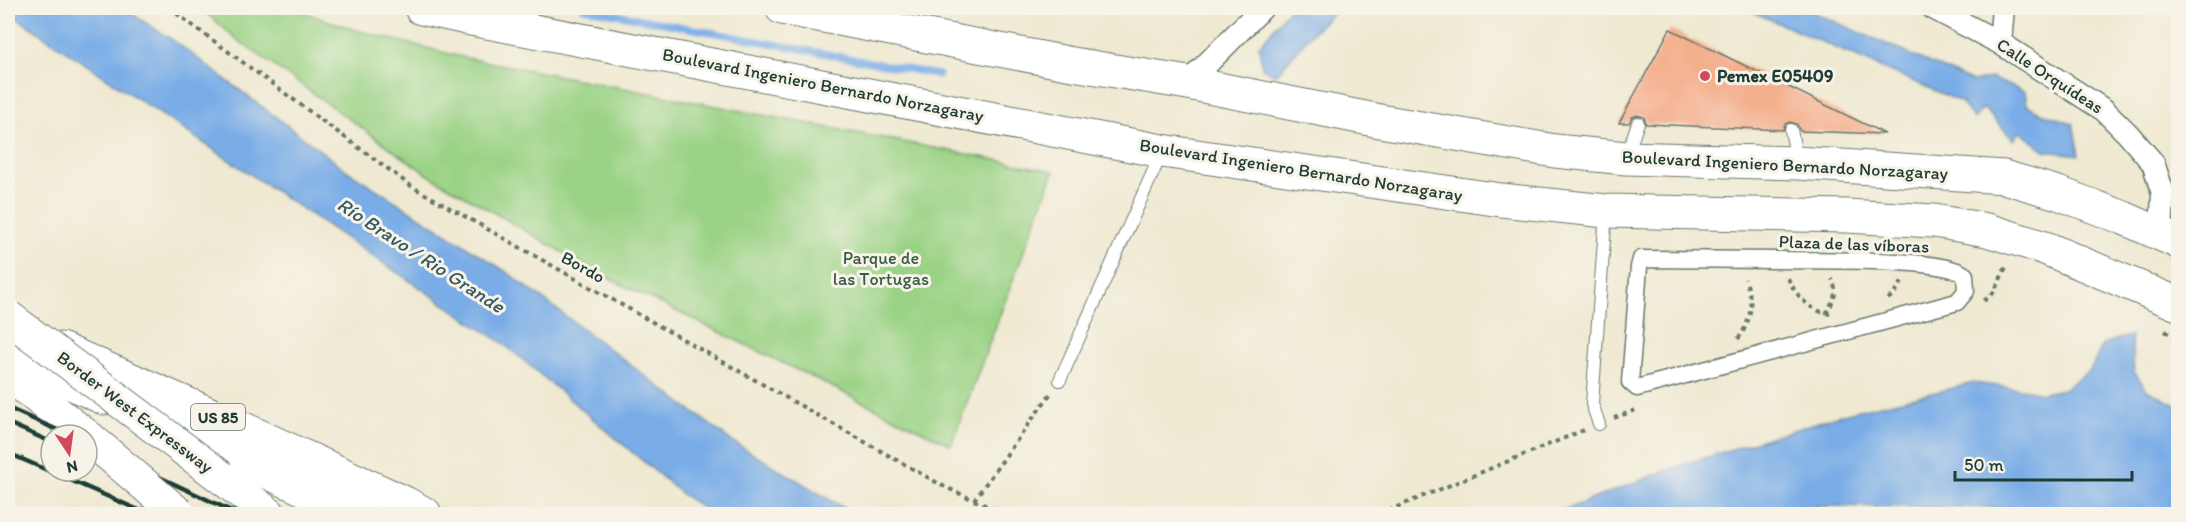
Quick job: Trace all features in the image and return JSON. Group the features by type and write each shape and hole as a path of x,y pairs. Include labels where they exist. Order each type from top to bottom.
{"main road":[{"name":"Boulevard Ingeniero Bernardo Norzagaray","path":"421,8 1162,151 1501,200 1606,211 1934,221 1986,230 2045,248 2178,304"},
{"name":"Boulevard Ingeniero Bernardo Norzagaray","path":"782,8 1067,63 1555,151 1626,158 1797,163 2004,177 2058,193 2170,238"},
{"path":"1724,213 1729,162"},
{"name":"Border West Expressway","path":"8,317 221,477 256,514"},
{"name":"US 85","path":"8,326 244,429 425,514"},
{"name":"US 85","path":"8,354 359,514"},
{"path":"8,374 70,423"},
{"path":"99,447 179,514"},
{"path":"221,477 269,514"}],"street":[{"path":"1188,83 1262,8"},
{"name":"Calle Orquídeas","path":"1933,8 2000,43 2104,110 2153,163 2163,193 2170,238"},
{"path":"2000,43 2003,8"},
{"name":"Plaza de las víboras","path":"1641,259 1891,261 1948,268 1965,275 1966,291 1957,302 1638,388 1631,385 1641,259"}],"lane":[{"path":"1626,158 1638,123"},
{"path":"1791,130 1797,163"},
{"path":"1060,380 1162,151"},
{"path":"1599,424 1592,404 1606,211"}],"path":[{"name":"Bordo","path":"169,8 411,186 943,486 1005,514"},
{"path":"1734,345 1751,315 1750,290 1740,271"},
{"path":"1786,271 1792,287 1815,309 1826,314 1837,315"},
{"path":"1826,314 1835,299 1836,291 1834,281 1827,274"},
{"path":"1881,304 1894,294 1902,282"},
{"path":"1792,287 1796,283"},
{"path":"974,500 1060,380"}],"green space":[{"name":"Parque de las Tortugas","path":"200,8 291,8 359,31 462,57 1054,171 951,445 602,275 427,174 239,41"}],"water":[{"name":"Río Bravo / Rio Grande","path":"8,8 123,8 173,40 349,172 507,272 733,442 854,514 711,514 683,495 504,344 8,12"},
{"path":"1290,8 1339,8 1310,35 1276,75 1262,68 1259,46"},
{"path":"1743,8 1804,8 1973,82 1991,78 2025,92 2027,105 2041,113 2073,123 2079,155 2046,151 2019,131 2014,140 1983,108 1974,119 1961,102"},
{"path":"2131,336 2134,372 2147,390 2178,406 2178,514 2057,514 2029,508 1810,506 1768,514 1554,514 1678,466 1847,413 1974,383 2042,393 2064,389 2090,370 2103,345"}],"building":[{"name":"Pemex E05409","path":"1670,29 1885,134 1800,131 1797,124 1790,122 1785,124 1783,130 1646,124 1644,117 1637,115 1632,117 1629,123 1619,123"}],"waterway":[{"path":"583,8 939,75"}],"railway":[{"path":"8,408 42,423"},
{"path":"8,423 39,437"},
{"path":"99,449 238,514"},
{"path":"8,453 148,514"},
{"path":"99,465 203,514"},
{"path":"8,512 12,514"}],"place":[{"name":"Pemex E05409","path":"1705,76"}]}
